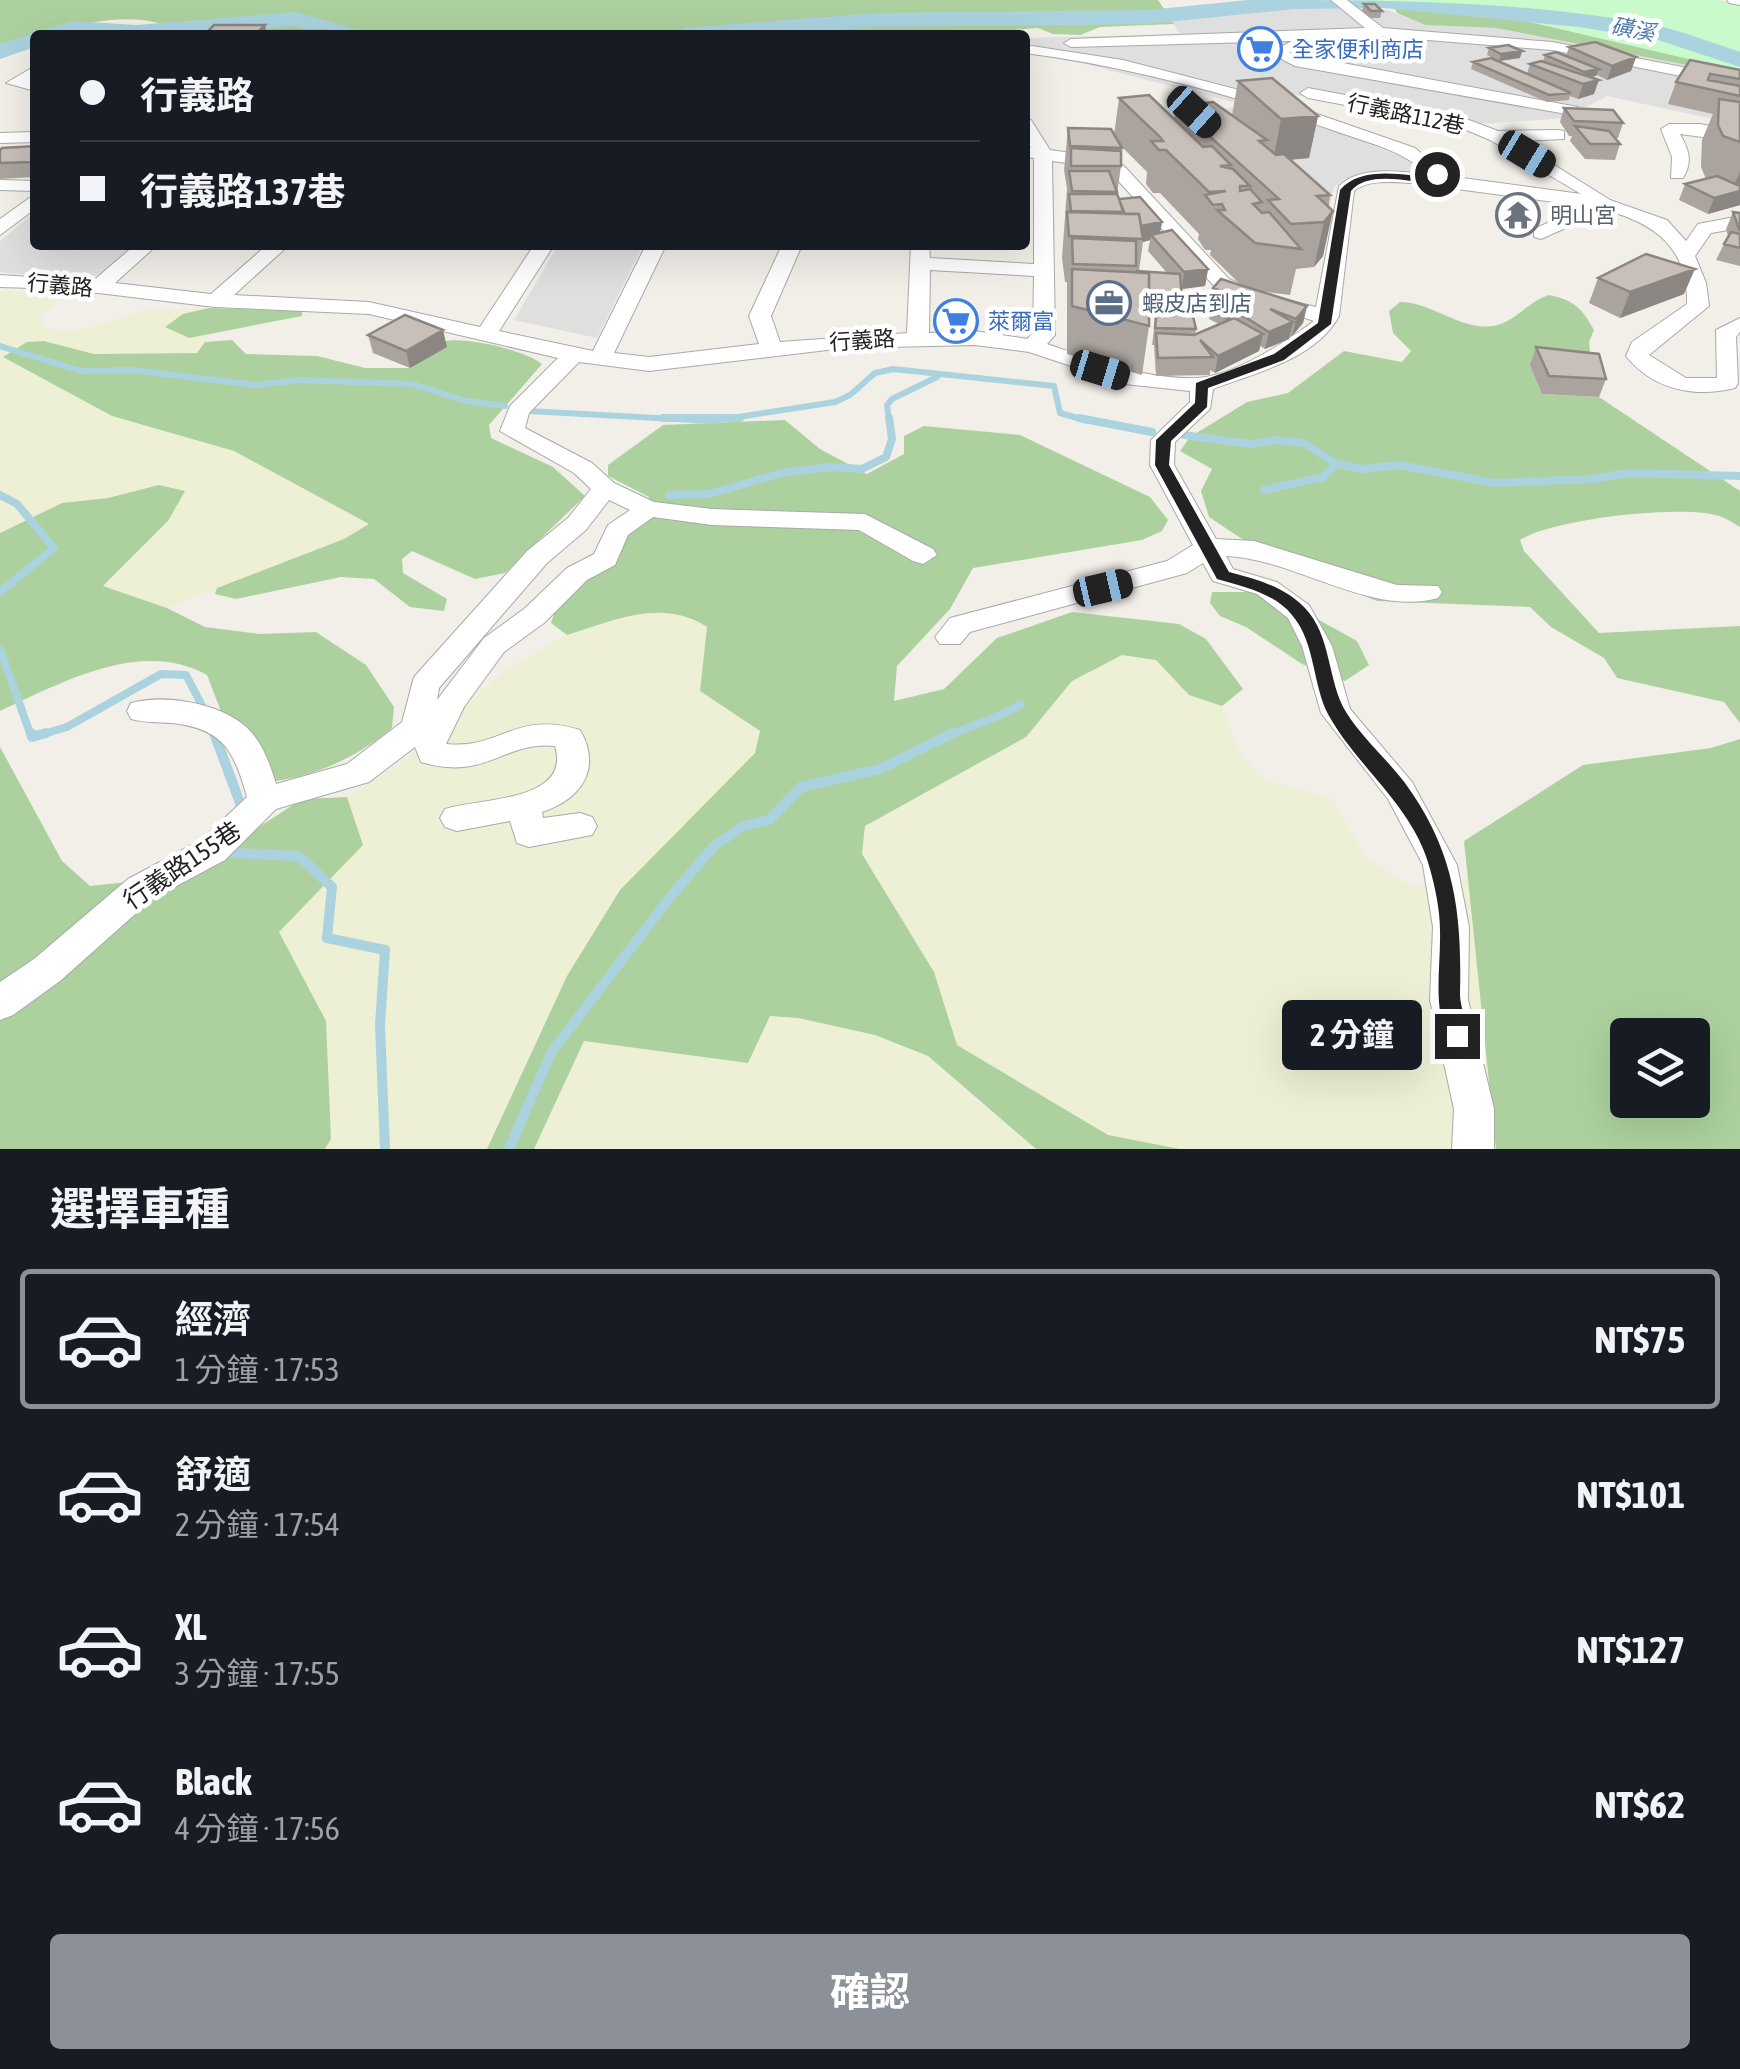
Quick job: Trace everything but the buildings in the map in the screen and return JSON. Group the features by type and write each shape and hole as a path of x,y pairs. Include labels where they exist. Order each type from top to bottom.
{"street":[{"path":"1342,4 1379,32"},
{"path":"1030,46 1379,32 1539,44 1740,83"},
{"path":"1324,36 1278,48 1276,52 1295,62 1572,110"},
{"path":"1030,47 1259,100 1409,152 1431,167 1443,182"},
{"path":"30,74 14,83 30,85"},
{"name":"行義路112巷","path":"1308,93 1460,122 1496,136 1604,204"},
{"path":"1677,174 1681,167 1680,149 1669,128 1700,129 1740,138"},
{"path":"1496,136 1558,134"},
{"path":"0,138 30,138"},
{"path":"1032,346 1044,335 1034,152 1093,159 1118,170 1222,284 1260,299 1328,316 1331,223 1345,190 1353,182 1386,176 1604,204 1647,216 1660,224 1686,255 1699,292 1698,306 1640,347 1637,356 1667,379 1701,386 1727,383 1732,374 1722,340 1726,330 1740,324"},
{"path":"0,186 30,186"},
{"path":"0,229 30,204"},
{"path":"1541,234 1604,204"},
{"path":"1686,255 1705,228 1740,222"},
{"path":"98,287 142,250"},
{"path":"215,301 273,250"},
{"path":"486,334 541,250"},
{"path":"600,359 654,250"},
{"path":"771,348 760,316 790,250"},
{"path":"918,336 919,254 1043,270"},
{"name":"行義路","path":"0,280 215,301 355,306 574,355 649,364 771,348 918,336 975,338 1032,346 1125,377 1201,395 1279,357 1324,324 1328,316"},
{"path":"574,355 525,403 512,431 584,468 605,488 648,509 712,516 865,522 923,556"},
{"path":"1201,395 1164,440 1162,465 1223,575 1267,588 1299,612 1317,646 1336,713 1400,790 1440,865 1451,926 1448,1000 1474,1109 1473,1149"},
{"name":"行義路155巷","path":"0,1003 47,970 140,889 213,850 265,800 358,773 416,727 425,686 537,556 578,524 605,488"},
{"path":"457,818 525,806 547,798 568,782 578,764 569,738 550,730 466,757 432,754 430,745 470,673 494,646 534,616 577,574 605,559 618,531 648,509"},
{"path":"950,637 960,625 1178,567 1208,546 1254,549 1396,594 1428,592"},
{"path":"142,710 178,711 213,723 240,740 265,800"},
{"path":"525,806 529,834 580,826"}],"shaded area":[{"path":"1321,6 1388,10 1425,25 1496,28 1728,73 1740,125 1607,96 1566,118 1437,127 1279,91 1260,104 1406,159 1417,168 1412,173 1385,171 1345,179 1334,187 1328,214 1207,112 1244,105 1062,58 1030,55 1030,38 1180,34 1169,16"},
{"path":"30,216 30,250 131,250 106,272 81,281 0,272 0,241"},
{"path":"555,250 641,250 597,338 514,320"}],"green space":[{"path":"0,0 1158,0 1174,24 1100,27 1080,35 1053,34 1038,28 176,30 142,20 118,19 61,30 30,30 30,40 0,51"},
{"path":"1354,0 1718,0 1740,5 1740,71 1474,9 1360,5"},
{"path":"1509,0 1546,4 1728,73 1496,28 1425,25 1397,13 1392,3"},
{"path":"0,290 66,295 40,316 46,328 65,331 90,328 147,309 209,308 183,314 165,327 189,338 211,334 197,353 94,354 44,341 27,342 4,357 112,416 234,451 370,525 344,539 167,608 102,585 168,521 108,498 62,503 0,533"},
{"path":"1549,295 1576,306 1594,330 1589,342 1592,371 1531,365 1542,394 1599,397 1740,491 1740,527 1722,517 1701,513 1618,516 1536,532 1520,540 1524,551 1599,633 1740,626 1740,723 1724,702 1617,678 1604,658 1551,627 1530,607 1377,601 1283,564 1209,517 1201,491 1212,469 1180,451 1190,437 1247,402 1288,393 1344,351 1402,362 1411,351 1393,333 1389,311 1400,302 1424,306 1469,324 1493,326"},
{"path":"209,308 302,311 302,316 189,338 165,327 183,314"},
{"path":"232,340 246,354 317,356 365,368 411,368 432,346 451,340 493,345 534,359 542,364 489,425 491,438 553,467 585,496 505,573 475,579 412,551 402,559 403,573 447,599 444,611 410,607 374,579 341,577 236,599 215,594 217,588 344,539 369,524 234,451 112,416 3,357 27,342 44,341 94,354 197,353 205,342"},
{"path":"785,420 820,449 867,474 904,454 904,436 924,426 1020,435 1150,497 1168,520 1162,531 1142,540 973,568 950,609 897,666 894,701 944,689 997,638 1072,612 1179,624 1206,639 1243,689 1222,706 1189,695 1156,660 1122,655 1072,681 1026,737 865,826 862,854 934,972 957,1045 1108,1135 1180,1149 1036,1149 928,1056 875,1035 798,1018 770,1016 748,1063 584,1041 534,1149 487,1149 567,976 620,890 755,753 760,731 700,691 707,627 690,618 638,614 567,635 551,623 556,607 630,530 653,518 649,497 608,476 608,465 663,425"},
{"path":"159,485 185,491 168,521 103,586 167,608 205,627 259,634 316,632 366,665 394,707 392,728 360,751 325,768 288,779 249,784 207,675 182,665 155,661 102,669 0,711 0,533 62,503 108,498"},
{"path":"1212,592 1250,592 1307,605 1319,620 1357,641 1369,665 1345,681 1302,664 1246,627 1220,616 1210,603"},
{"path":"659,611 692,617 707,627 700,691 760,731 755,753 620,891 567,976 487,1149 325,1149 331,1139 279,932 363,845 347,797 400,764 506,669 567,635 634,614"},
{"path":"1137,654 1157,660 1189,695 1222,706 1240,754 1263,779 1332,798 1365,857 1412,887 1468,879 1496,1149 1180,1149 1108,1136 957,1045 934,972 862,855 865,826 1026,737 1072,681 1122,655"},
{"path":"1740,739 1740,1149 1496,1149 1464,841 1583,765 1711,748"},
{"path":"0,747 62,861 90,886 184,876 302,799 347,797 363,845 279,932 326,1021 331,1139 325,1149 0,1149"},
{"path":"769,1016 798,1018 875,1035 928,1056 976,1100 1038,1147 534,1149 584,1041"}],"waterway":[{"name":"磺溪","path":"748,30 877,20 1148,17 1295,2 1383,1 1579,20 1662,34 1740,60"},
{"name":"磺溪","path":"161,30 296,19 333,30"},
{"name":"磺溪","path":"65,30 104,30"},
{"name":"磺溪","path":"0,52 30,41"},
{"path":"0,346 81,371 132,370 256,385 298,380 412,384 466,401 505,406"},
{"path":"731,418 835,402 850,395 875,373 893,369 1054,386 1060,413 1088,421"},
{"path":"889,421 887,405 892,399 937,377"},
{"path":"528,411 712,421 731,418"},
{"path":"663,418 731,418"},
{"path":"731,418 740,418"},
{"path":"669,495 710,494 781,473 831,467 862,469 886,457 892,439 889,418"},
{"path":"1079,418 1152,432"},
{"path":"1184,435 1250,444 1275,440 1304,443 1336,464"},
{"path":"1264,490 1323,477 1336,464"},
{"path":"1336,464 1364,469 1399,465 1495,483 1592,479 1627,473 1740,476"},
{"path":"0,495 17,504 54,548 0,592"},
{"path":"0,649 31,736"},
{"path":"37,736 67,727 161,674 186,675 206,713"},
{"path":"948,736 1021,704"},
{"path":"213,731 215,736"},
{"path":"31,733 32,737 46,733"},
{"path":"214,733 243,811"},
{"path":"509,1149 551,1053 670,897 714,846 743,826 769,820 801,787 880,769 953,733"},
{"path":"232,848 231,853 299,856 332,887 327,938 385,950 380,1025 385,1149"}],"place":[{"name":"全家便利商店","path":"1260,49"},
{"name":"明山宮","path":"1518,215"},
{"name":"蝦皮店到店","path":"1109,303"},
{"name":"萊爾富","path":"956,321"}],"route":[{"path":"1437,174 1443,182 1386,176 1353,182 1345,190 1324,324 1279,357 1201,386 1202,404 1164,440 1162,465 1223,575 1267,588 1299,612 1317,646 1336,713 1400,790 1440,865 1451,926 1448,1000 1457,1036"}]}
